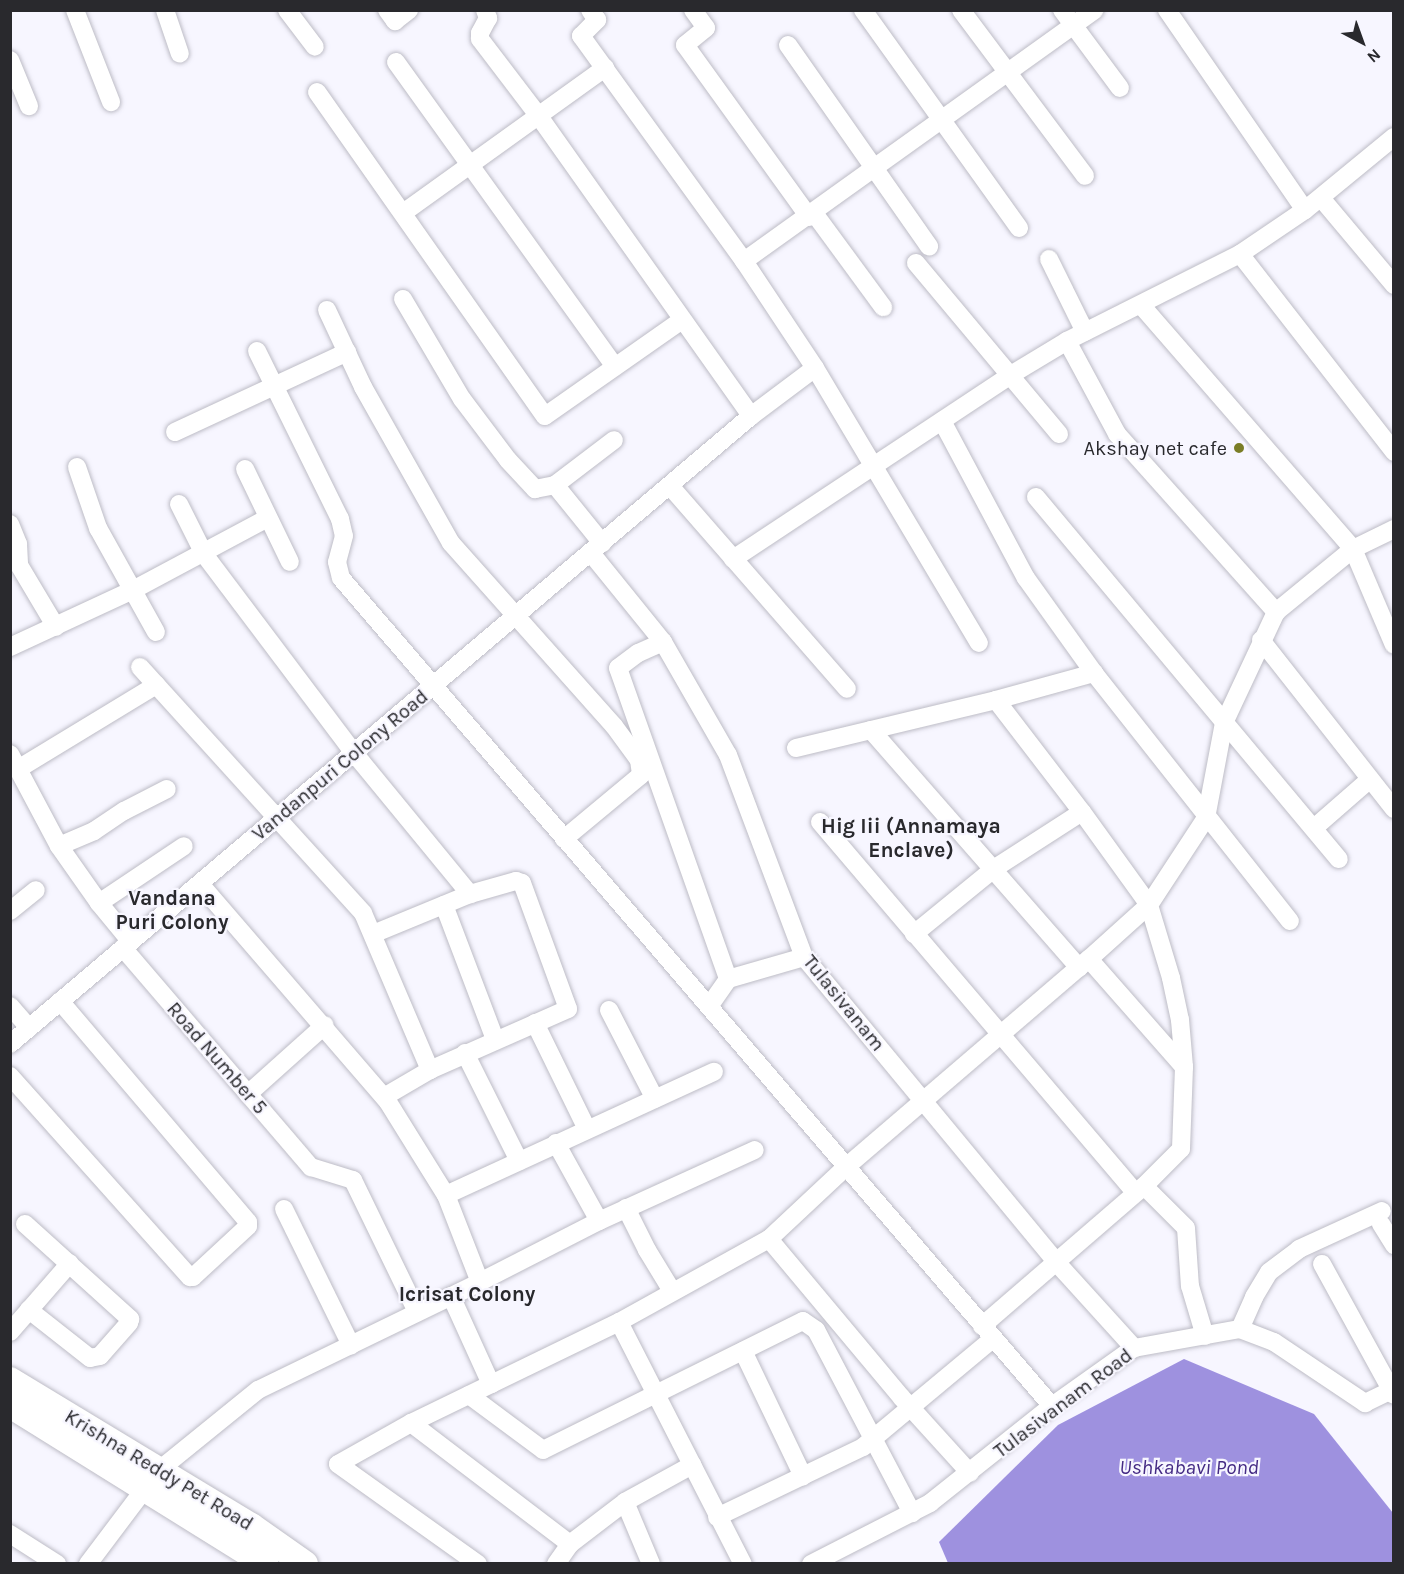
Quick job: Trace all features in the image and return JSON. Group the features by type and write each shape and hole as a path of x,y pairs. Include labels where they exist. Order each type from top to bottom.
{"main road":[{"name":"Krishna Reddy Pet Road","path":"10,1380 265,1563"},
{"name":"Krishna Reddy Pet Road","path":"10,1405 151,1480 251,1526 305,1563"}],"street":[{"path":"75,10 111,102"},
{"path":"165,10 180,54"},
{"path":"287,10 315,47"},
{"path":"387,10 395,21 409,10"},
{"path":"485,10 488,18 480,33 480,39 538,116 751,416"},
{"path":"590,10 597,20 581,36 744,261 815,368 979,643"},
{"path":"693,10 706,28 686,45 811,215 883,307"},
{"path":"863,10 1019,228"},
{"path":"961,10 1086,176"},
{"path":"744,261 1008,74 1067,18 1094,10"},
{"path":"1167,10 1305,210"},
{"path":"1067,18 1120,88"},
{"path":"788,45 929,246"},
{"path":"10,60 29,106"},
{"path":"396,62 615,367"},
{"path":"403,213 605,68"},
{"path":"318,92 545,416 682,320"},
{"path":"733,559 1009,376 1067,341 1240,254 1321,198 1394,137"},
{"path":"1321,198 1394,285"},
{"path":"1240,254 1394,452"},
{"path":"1049,259 1085,332"},
{"path":"916,263 1059,434"},
{"path":"403,299 462,399 508,460 535,489 555,485 614,440"},
{"path":"1141,305 1353,549 1394,645"},
{"path":"327,310 363,387 451,543 614,726 639,760 641,775 564,839"},
{"path":"1067,341 1117,434 1276,612"},
{"path":"257,351 340,519 344,536 337,562 341,578 1052,1406"},
{"path":"175,432 347,352"},
{"name":"Vandanpuri Colony Road","path":"10,1044 751,416 815,368"},
{"path":"942,421 1026,578 1094,673 1206,818 1290,921"},
{"path":"77,467 99,528 156,632"},
{"path":"245,469 290,562"},
{"name":"Tulasivanam","path":"555,485 596,548 663,642 728,755 804,957 1057,1263 1134,1348"},
{"path":"670,486 847,689"},
{"path":"1036,497 1339,859"},
{"path":"179,504 204,554 354,753 470,894"},
{"path":"10,647 133,590 268,518"},
{"path":"10,524 18,544 19,565 56,627"},
{"path":"478,1563 338,1464 411,1423 619,1322 769,1239 846,1167 925,1102 1084,963 1149,905 1206,818 1224,723 1276,612 1353,549 1394,529"},
{"path":"1261,640 1394,809"},
{"path":"663,642 638,653 618,668 728,979"},
{"path":"140,668 363,913 430,1070"},
{"path":"796,748 996,700 1094,673"},
{"path":"14,762 156,685"},
{"path":"717,1517 863,1447 875,1438 910,1408 1057,1263 1181,1149 1184,1066 1180,1020 1174,989 1149,905 1082,812 996,700"},
{"path":"872,730 994,868 1184,1066"},
{"name":"Road Number 5","path":"14,762 59,846 127,945 248,1094 311,1167 353,1180 417,1312"},
{"path":"1314,828 1369,780"},
{"path":"59,846 94,831 124,811 166,789"},
{"path":"914,933 994,868 1082,812"},
{"path":"820,822 1001,1036 1140,1189 1186,1228 1190,1286 1204,1336"},
{"path":"99,903 184,846"},
{"path":"373,934 470,894 516,881 522,883 568,1006 567,1010 465,1053 384,1096"},
{"path":"200,884 325,1025 384,1096 446,1195 480,1282"},
{"path":"10,911 36,890"},
{"path":"444,905 495,1039"},
{"path":"710,1005 728,979 804,957"},
{"path":"10,1076 190,1277 193,1277 248,1226 248,1222 60,1001"},
{"path":"10,1006 29,1028"},
{"path":"609,1010 655,1099"},
{"path":"535,1023 587,1129"},
{"path":"248,1094 325,1025"},
{"path":"465,1053 519,1161"},
{"path":"446,1195 714,1072"},
{"path":"556,1143 599,1221"},
{"path":"88,1563 151,1480 258,1390 480,1282 599,1221 755,1150"},
{"path":"626,1208 647,1250 672,1291"},
{"path":"284,1209 351,1345"},
{"path":"1322,1264 1393,1392 1365,1403 1274,1342 1240,1329 1254,1297 1269,1272 1299,1249 1382,1217 1394,1245"},
{"path":"26,1224 128,1314 129,1323 100,1356 90,1358 29,1310"},
{"path":"769,1239 910,1408 970,1473"},
{"path":"10,1332 70,1263"},
{"path":"451,1296 491,1384"},
{"path":"469,1395 543,1450 803,1321 816,1330 875,1438 912,1513"},
{"path":"619,1322 717,1517 743,1563"},
{"name":"Tulasivanam Road","path":"811,1563 844,1556 912,1513 970,1473 1052,1406 1134,1348 1240,1329"},
{"path":"743,1351 803,1476"},
{"path":"411,1423 570,1544"},
{"path":"556,1563 570,1544 626,1502 692,1465"},
{"path":"626,1502 651,1563"},
{"path":"10,1534 57,1563"}],"water":[{"name":"Ushkabavi Pond","path":"1184,1359 1314,1414 1393,1513 1393,1563 948,1563 939,1542 1058,1425"}],"place":[{"name":"Akshay net cafe","path":"1239,448"}],"district":[{"name":"Hig Iii (Annamaya Enclave)","path":"911,838"},
{"name":"Vandana Puri Colony","path":"172,910"},
{"name":"Icrisat Colony","path":"467,1294"}]}
